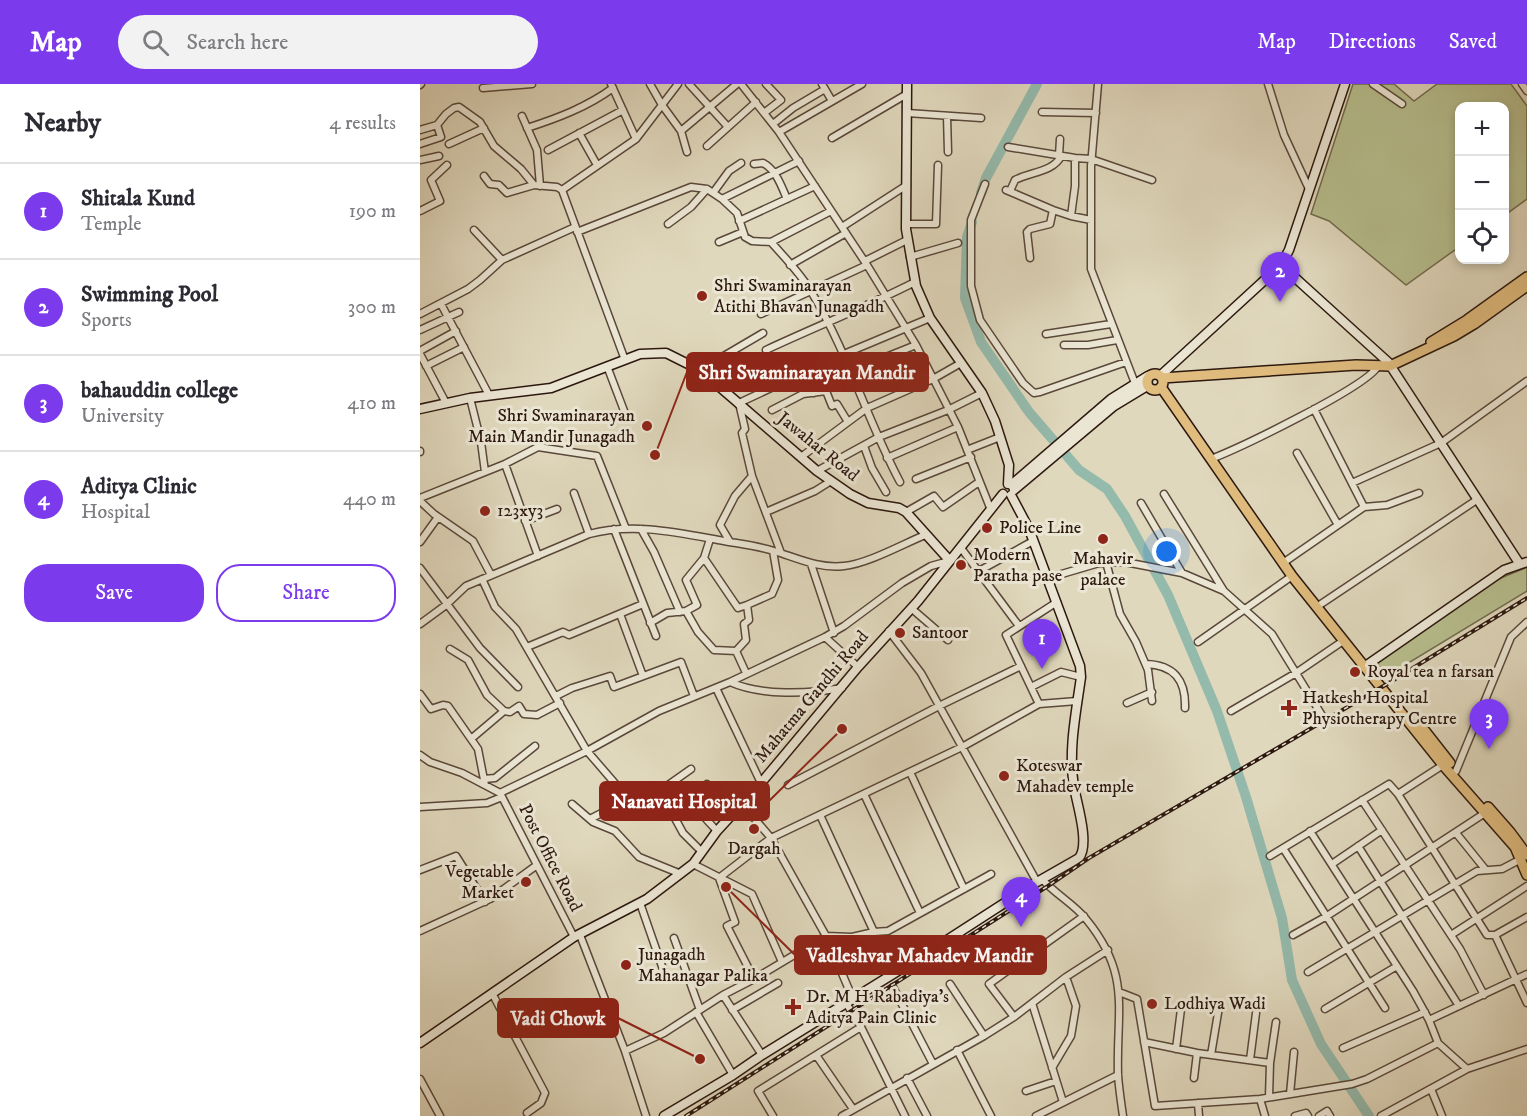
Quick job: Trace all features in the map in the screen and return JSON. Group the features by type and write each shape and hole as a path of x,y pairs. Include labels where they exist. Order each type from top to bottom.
{"main road":[{"path":"1384,365 1433,341 1527,277"},
{"path":"1161,381 1356,365 1384,365 1434,347 1464,330 1527,286"},
{"path":"1161,381 1155,390 1142,384 1154,374 1161,381 1285,561 1321,604 1443,765 1524,857"},
{"path":"1285,561 1292,576 1343,641 1510,832 1524,857 1527,874"}],"street":[{"path":"483,88 532,84"},
{"path":"650,84 681,131 687,152"},
{"path":"562,190 636,139 678,84"},
{"path":"688,84 728,127"},
{"path":"681,131 739,84 756,102 799,161 866,263 916,345 958,427 991,510"},
{"path":"764,113 781,100 766,84"},
{"path":"664,1116 733,1075 1039,880 1079,858 1083,853 1083,838 1071,765 1081,677 1080,666 1048,578 1010,490 1009,465 982,393 925,310 915,282 906,224 906,84"},
{"path":"1098,84 1091,159 1090,269 1126,362 1142,384"},
{"path":"1268,84 1284,135 1310,190"},
{"path":"1161,381 1281,265 1289,250 1345,84"},
{"path":"1373,84 1402,104"},
{"path":"1522,84 1527,91"},
{"path":"779,132 857,85"},
{"path":"527,128 560,117 595,101 612,86 636,139"},
{"path":"773,124 824,87 832,101"},
{"path":"832,138 907,94"},
{"path":"707,146 756,102"},
{"path":"420,130 437,125 446,114 459,107 480,122 497,150 521,169 537,186"},
{"path":"548,150 623,110"},
{"path":"1042,112 1096,113"},
{"path":"907,113 981,118"},
{"path":"522,116 537,150 537,186"},
{"path":"947,116 948,152"},
{"path":"420,144 441,137 437,125"},
{"path":"449,144 484,128"},
{"path":"579,133 597,165"},
{"path":"1060,139 1059,160 1052,166 1015,180 1008,191 1053,210 1091,220"},
{"path":"1008,147 1091,159 1152,180"},
{"path":"420,160 439,156"},
{"path":"1071,216 1075,186 1075,158"},
{"path":"722,199 799,161"},
{"path":"754,164 763,162 774,173 787,199"},
{"path":"668,224 741,163"},
{"path":"420,212 440,201 431,180 447,165"},
{"path":"906,224 936,224 938,165"},
{"path":"484,176 490,184 499,185 507,193 537,186 557,187 562,190 625,360"},
{"path":"790,265 844,230 907,184"},
{"path":"985,184 971,220 971,286 980,320 1018,378 1034,393 1126,362"},
{"path":"739,220 814,186"},
{"path":"420,314 480,280 502,260 576,229 691,187 710,191 722,199 737,213 744,237 752,241 771,242 831,211"},
{"path":"1030,258 1027,232 1030,229 1050,224 1053,210"},
{"path":"474,230 502,260"},
{"path":"718,242 743,232"},
{"path":"761,314 811,291 908,240"},
{"path":"771,242 811,291 844,354 887,458 900,482"},
{"path":"910,257 958,243"},
{"path":"1281,265 1384,365 1441,443 1523,563"},
{"path":"766,350 827,321 887,297 915,282"},
{"path":"441,304 489,395"},
{"path":"420,330 459,312"},
{"path":"781,553 752,476 742,433 745,429 739,403 844,354 930,318"},
{"path":"1046,334 1111,324"},
{"path":"446,403 420,353 456,331"},
{"path":"699,370 763,333"},
{"path":"1064,345 1094,344 1117,340"},
{"path":"851,372 916,345"},
{"path":"426,366 464,347"},
{"name":"Jawahar Road","path":"420,409 470,398 551,388 650,352 666,353 699,370 818,471 858,499 899,508 906,512"},
{"path":"801,457 867,408 933,379 961,363"},
{"path":"1213,459 1314,409 1372,375 1384,365"},
{"path":"607,366 626,416"},
{"path":"807,371 814,393"},
{"path":"1352,483 1441,443 1527,381"},
{"name":"Mahatma Gandhi Road","path":"420,1043 577,936 640,903 693,864 717,831 911,608 991,510 1038,464 1113,402 1142,384"},
{"path":"772,410 804,394 826,391 832,406 837,404 848,422"},
{"path":"818,471 879,437 948,410 982,393"},
{"path":"470,398 481,442 485,472"},
{"path":"1314,409 1364,507"},
{"path":"887,458 958,427"},
{"path":"967,450 1000,437"},
{"path":"864,446 886,492"},
{"path":"491,575 473,541 438,517 420,499 505,464 538,447 597,456 626,529"},
{"path":"1297,453 1338,525"},
{"path":"916,479 970,457"},
{"path":"505,464 538,556"},
{"path":"730,542 720,525 735,496 752,476"},
{"path":"766,512 815,491 831,481"},
{"path":"420,807 487,803 658,711 730,682 834,633 893,588 930,566 950,561 906,512 934,496 943,507 980,482"},
{"path":"1285,561 1364,507 1387,505 1419,493"},
{"path":"574,494 589,534"},
{"path":"1164,494 1224,591 1272,634 1323,717"},
{"path":"1321,604 1478,499"},
{"path":"1141,503 1182,573"},
{"path":"525,521 557,509"},
{"path":"420,542 438,517"},
{"path":"614,529 656,636"},
{"path":"420,624 466,586 589,534 614,529 663,530 773,550 811,564 830,566 851,566 925,535"},
{"path":"641,529 683,612 714,650 736,651"},
{"path":"650,623 667,613 683,612 697,604 686,580 704,558 710,539"},
{"path":"978,571 1033,541"},
{"path":"961,548 1019,626"},
{"path":"704,558 738,608 772,594 778,580 773,550"},
{"path":"1366,666 1504,570 1523,563 1527,557"},
{"path":"1106,562 1122,620 1146,664 1152,701"},
{"path":"1048,578 1099,563 1125,562 1182,573 1224,591"},
{"path":"811,564 834,633"},
{"path":"420,568 480,648 518,687"},
{"path":"1198,642 1292,576"},
{"path":"482,579 495,608 516,629 587,751 625,795"},
{"path":"1039,704 1006,635 1057,602"},
{"path":"527,647 563,632 569,635 643,604"},
{"path":"736,651 746,640 744,624 749,620 747,605"},
{"path":"911,608 948,640"},
{"path":"621,614 643,676"},
{"path":"1456,771 1511,637 1527,622"},
{"path":"889,631 921,673 1039,880 1084,916 1108,950 1119,992 1118,1075 1123,1116"},
{"path":"825,637 858,668"},
{"path":"1231,711 1296,673 1343,641"},
{"path":"450,649 468,660 487,695 504,711 510,712 519,706 524,714 537,715 560,703"},
{"path":"736,651 746,673"},
{"path":"556,696 572,688 610,676 614,687 681,662 694,696"},
{"path":"1146,664 1160,666 1177,675 1185,694 1185,708"},
{"path":"788,785 1021,666"},
{"path":"1031,687 1061,672 1081,677"},
{"path":"730,682 745,689 814,693 842,687"},
{"path":"716,688 761,783"},
{"path":"1127,703 1152,692"},
{"path":"420,694 431,708 448,706 478,749 484,782"},
{"path":"718,878 771,838 962,747 1039,704 1077,701"},
{"path":"471,740 504,711"},
{"path":"484,782 495,778 535,746"},
{"path":"420,755 430,762 484,782 501,795"},
{"path":"1398,794 1443,765"},
{"path":"590,819 615,806 620,812 655,794 691,769"},
{"path":"910,772 964,889"},
{"path":"707,784 699,802 702,814 717,831"},
{"path":"1270,855 1389,784 1398,794 1487,935 1495,935 1527,917"},
{"path":"655,794 660,806 671,812 683,833 702,852"},
{"path":"864,794 920,913"},
{"name":"Post Office Road","path":"501,795 577,936 625,1050 647,1114"},
{"path":"1362,800 1461,949 1484,995"},
{"path":"572,804 590,819 615,831 639,857 682,874"},
{"path":"742,804 771,838 826,936 849,1001 905,1116"},
{"path":"1293,935 1380,882 1485,813"},
{"path":"820,814 874,932"},
{"path":"1332,864 1382,830"},
{"path":"1310,831 1425,1012 1438,1043 1467,1069"},
{"path":"1456,833 1485,869"},
{"path":"1358,846 1459,1006"},
{"path":"1283,848 1385,1008"},
{"path":"420,870 456,855 485,902"},
{"path":"1308,972 1477,871 1502,869 1524,857"},
{"path":"693,864 752,894 782,962"},
{"path":"420,931 485,902 537,865"},
{"path":"625,1050 664,1033 723,995 826,936 852,937 888,931 991,874"},
{"path":"718,878 735,922 727,926 754,979"},
{"path":"1451,934 1527,886"},
{"path":"640,903 665,975"},
{"path":"1014,1017 989,984 1084,916"},
{"path":"1495,935 1527,1003"},
{"path":"674,938 698,1011 733,1075"},
{"path":"842,1116 984,1036 1108,950"},
{"path":"1324,1009 1370,984 1397,966"},
{"path":"1429,1020 1527,974"},
{"path":"1053,1068 1071,1036 1076,1006 1066,977"},
{"path":"732,1010 778,983"},
{"path":"950,984 984,1036"},
{"path":"893,987 933,1064"},
{"path":"1119,992 1137,999 1155,1106 1260,1099 1357,1082 1438,1043"},
{"path":"492,993 545,1093 541,1103 527,1113"},
{"path":"723,995 762,1055"},
{"path":"1032,1003 1063,1102"},
{"path":"1211,1055 1219,1007"},
{"path":"1176,1049 1181,1009"},
{"path":"1343,1048 1425,1012"},
{"path":"1250,1060 1256,1013"},
{"path":"1269,1097 1270,1063 1276,1022"},
{"path":"773,1116 758,1091 861,1027"},
{"path":"1144,1042 1197,1053 1270,1063"},
{"path":"1381,1116 1467,1069 1527,1049"},
{"path":"957,1050 991,1116"},
{"path":"1290,1094 1294,1052"},
{"path":"1194,1078 1197,1053"},
{"path":"816,1055 853,1109"},
{"path":"1041,1115 1118,1075"},
{"path":"907,1078 927,1116"},
{"path":"420,1079 440,1116"},
{"path":"1026,1091 1056,1081"},
{"path":"1431,1089 1442,1116"},
{"path":"1260,1099 1265,1116"},
{"path":"1198,1103 1199,1116"},
{"path":"1319,1116 1327,1111 1330,1116"},
{"path":"1295,1116 1306,1113 1308,1116"}],"green space":[{"path":"1353,84 1394,84 1414,101 1437,84 1511,84 1527,106 1527,199 1509,212 1509,102 1455,102 1455,250 1406,285 1329,221 1311,214"},
{"path":"1527,568 1527,591 1387,676 1377,663 1496,580"}],"waterway":[{"path":"981,193 986,178 1037,84"},
{"path":"972,222 967,237 965,298 981,342 1029,412 1079,470 1107,489 1125,516 1168,595 1217,711 1246,797 1282,918 1292,980 1321,1044 1369,1116"}],"railway":[{"path":"686,1116 1089,858 1387,684 1527,598"}],"place":[{"name":"Shri Swaminarayan Atithi Bhavan Junagadh","path":"702,296"},
{"name":"Swimming Pool","path":"1280,302"},
{"name":"Shri Swaminarayan Main Mandir Junagadh","path":"647,426"},
{"name":"Shri Swaminarayan Mandir","path":"655,455"},
{"name":"123xy3","path":"485,511"},
{"name":"Police Line","path":"987,528"},
{"name":"Mahavir palace","path":"1103,539"},
{"name":"Modern Paratha pase","path":"961,565"},
{"name":"Santoor","path":"900,633"},
{"name":"Shitala Kund","path":"1042,669"},
{"name":"Royal tea n farsan","path":"1355,672"},
{"name":"Hatkesh Hospital Physiotherapy Centre","path":"1289,708"},
{"name":"Nanavati Hospital","path":"842,729"},
{"name":"bahauddin college","path":"1489,749"},
{"name":"Koteswar Mahadev temple","path":"1004,776"},
{"name":"Dargah","path":"754,829"},
{"name":"Vegetable Market","path":"526,882"},
{"name":"Vadleshvar Mahadev Mandir","path":"726,887"},
{"name":"Aditya Clinic","path":"1021,927"},
{"name":"Junagadh Mahanagar Palika","path":"626,965"},
{"name":"Lodhiya Wadi","path":"1152,1004"},
{"name":"Dr. M H Rabadiya's Aditya Pain Clinic","path":"793,1007"},
{"name":"Vadi Chowk","path":"700,1059"}]}
